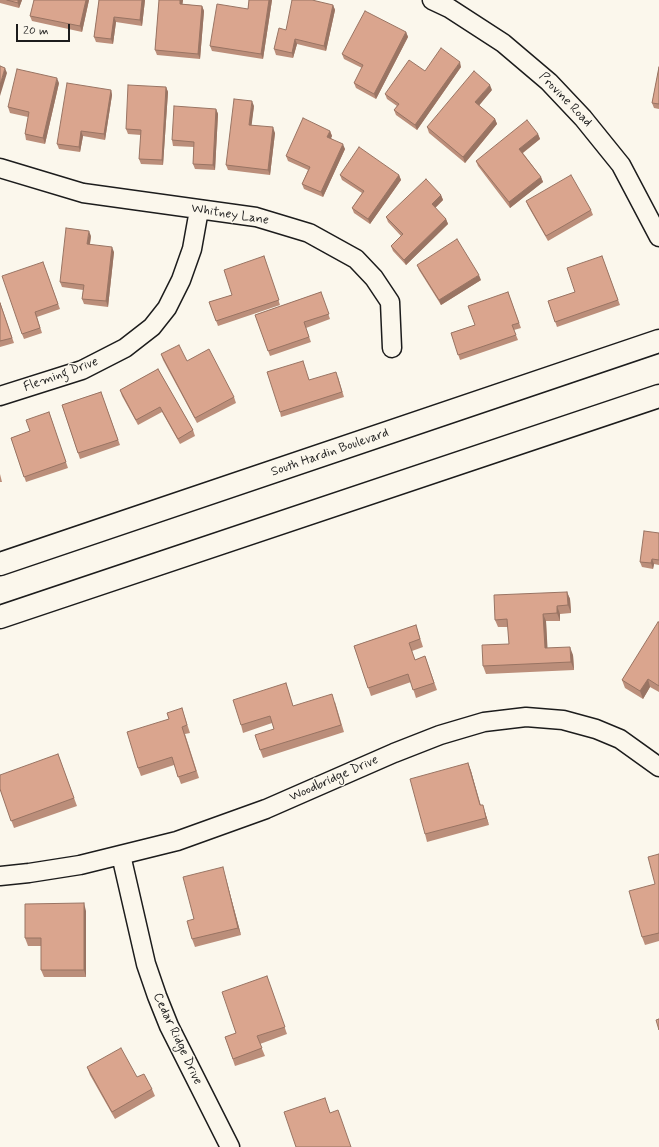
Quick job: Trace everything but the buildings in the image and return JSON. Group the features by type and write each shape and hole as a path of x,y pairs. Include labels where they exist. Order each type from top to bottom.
{"main road":[{"name":"South Hardin Boulevard","path":"0,564 659,342"},
{"path":"0,617 659,396"}],"street":[{"name":"Provine Road","path":"432,0 449,8 503,43 549,82 583,118 621,165 659,237"},
{"name":"Whitney Lane","path":"0,168 83,193 256,218 310,232 356,260 374,278 390,302 392,348"},
{"name":"Fleming Drive","path":"0,396 82,370 125,348 152,327 167,308 181,280 192,249 200,210"},
{"name":"Woodbridge Drive","path":"0,876 80,865 177,841 266,809 394,753 440,735 484,722 526,717 563,720 597,729 620,739 659,767"},
{"name":"Cedar Ridge Drive","path":"121,855 146,964 157,996 169,1026 230,1147"}]}
